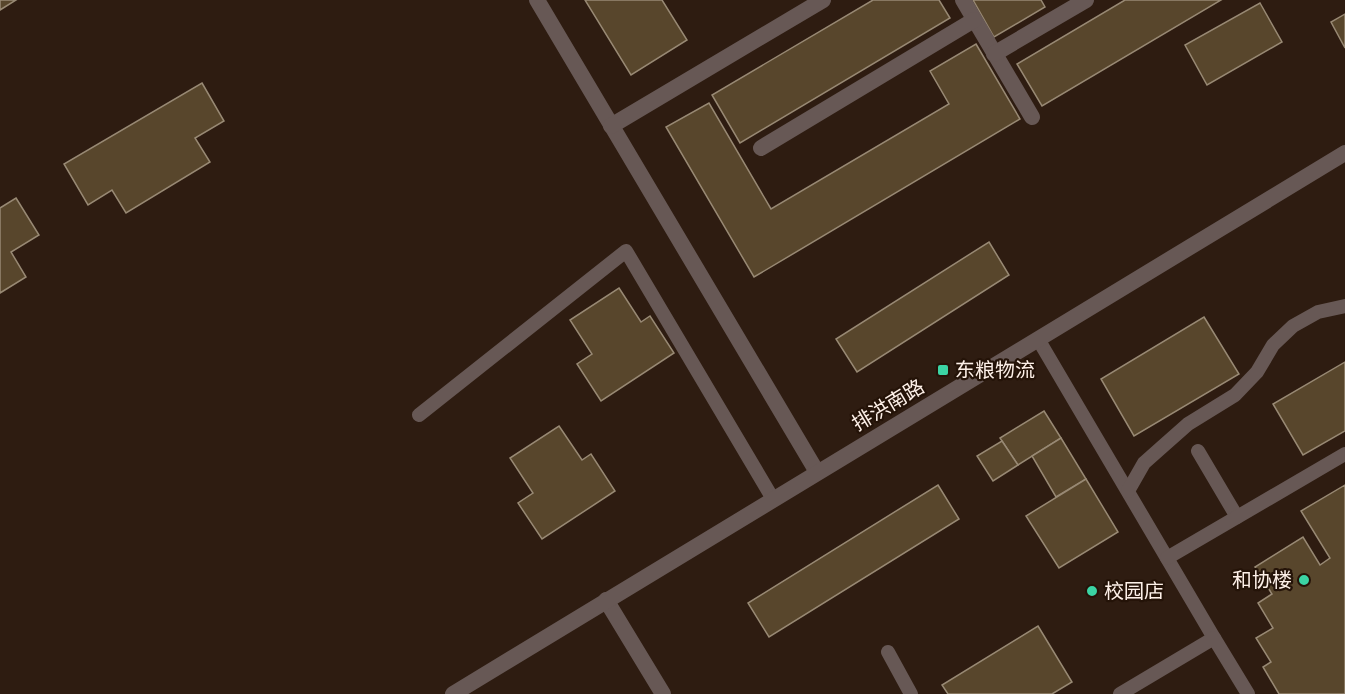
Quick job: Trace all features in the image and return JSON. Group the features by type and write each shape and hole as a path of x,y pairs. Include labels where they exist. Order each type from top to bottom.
{"street":[{"path":"537,0 817,472"},
{"path":"611,126 823,0"},
{"path":"963,0 1032,117"},
{"path":"994,54 1086,0"},
{"path":"760,147 974,20"},
{"name":"排洪南路","path":"453,694 1345,153"},
{"path":"606,600 663,694"}],"lane":[{"path":"419,416 626,251 773,499"},
{"path":"1128,491 1144,463 1188,424 1235,395 1257,372 1273,345 1293,326 1318,312 1345,306"},
{"path":"1038,339 1248,694"},
{"path":"1198,451 1236,517"},
{"path":"1167,558 1345,454"},
{"path":"1120,694 1214,638"},
{"path":"888,652 912,694"}],"building":[{"path":"0,0 16,0 0,10"},
{"path":"585,0 662,0 687,40 631,75"},
{"path":"873,0 939,0 950,18 740,143 712,95"},
{"path":"973,0 1041,0 1045,7 994,37"},
{"path":"1125,0 1221,0 1042,106 1017,64"},
{"path":"1260,3 1282,42 1207,85 1185,45"},
{"path":"1345,14 1345,48 1331,22"},
{"path":"976,44 1020,119 754,277 666,127 709,103 771,209 949,104 930,71"},
{"path":"202,83 224,121 195,138 210,162 126,213 112,190 88,205 64,164"},
{"path":"16,198 39,235 11,252 26,277 0,293 0,208"},
{"path":"989,242 1009,275 857,372 836,339"},
{"path":"619,288 641,322 650,316 674,353 601,401 577,364 592,354 570,320"},
{"path":"1204,317 1239,374 1134,436 1101,379"},
{"path":"1345,362 1345,431 1303,455 1273,404"},
{"path":"1044,411 1061,438 1018,465 1000,438"},
{"path":"559,426 582,460 591,454 615,491 542,539 518,503 533,493 510,458"},
{"path":"1061,438 1086,479 1056,497 1032,456"},
{"path":"1002,441 1018,465 993,481 977,456"},
{"path":"1086,479 1118,532 1059,568 1026,516"},
{"path":"938,485 959,519 769,637 748,603"},
{"name":"和协楼","path":"1345,485 1345,694 1279,694 1263,667 1271,662 1256,638 1273,628 1258,603 1272,594 1255,567 1303,537 1320,565 1330,558 1301,511"},
{"path":"1038,626 1072,682 1052,694 948,694 942,685"}],"place":[{"name":"东粮物流","path":"943,370"},
{"name":"和协楼","path":"1304,580"},
{"name":"校园店","path":"1092,591"}]}
